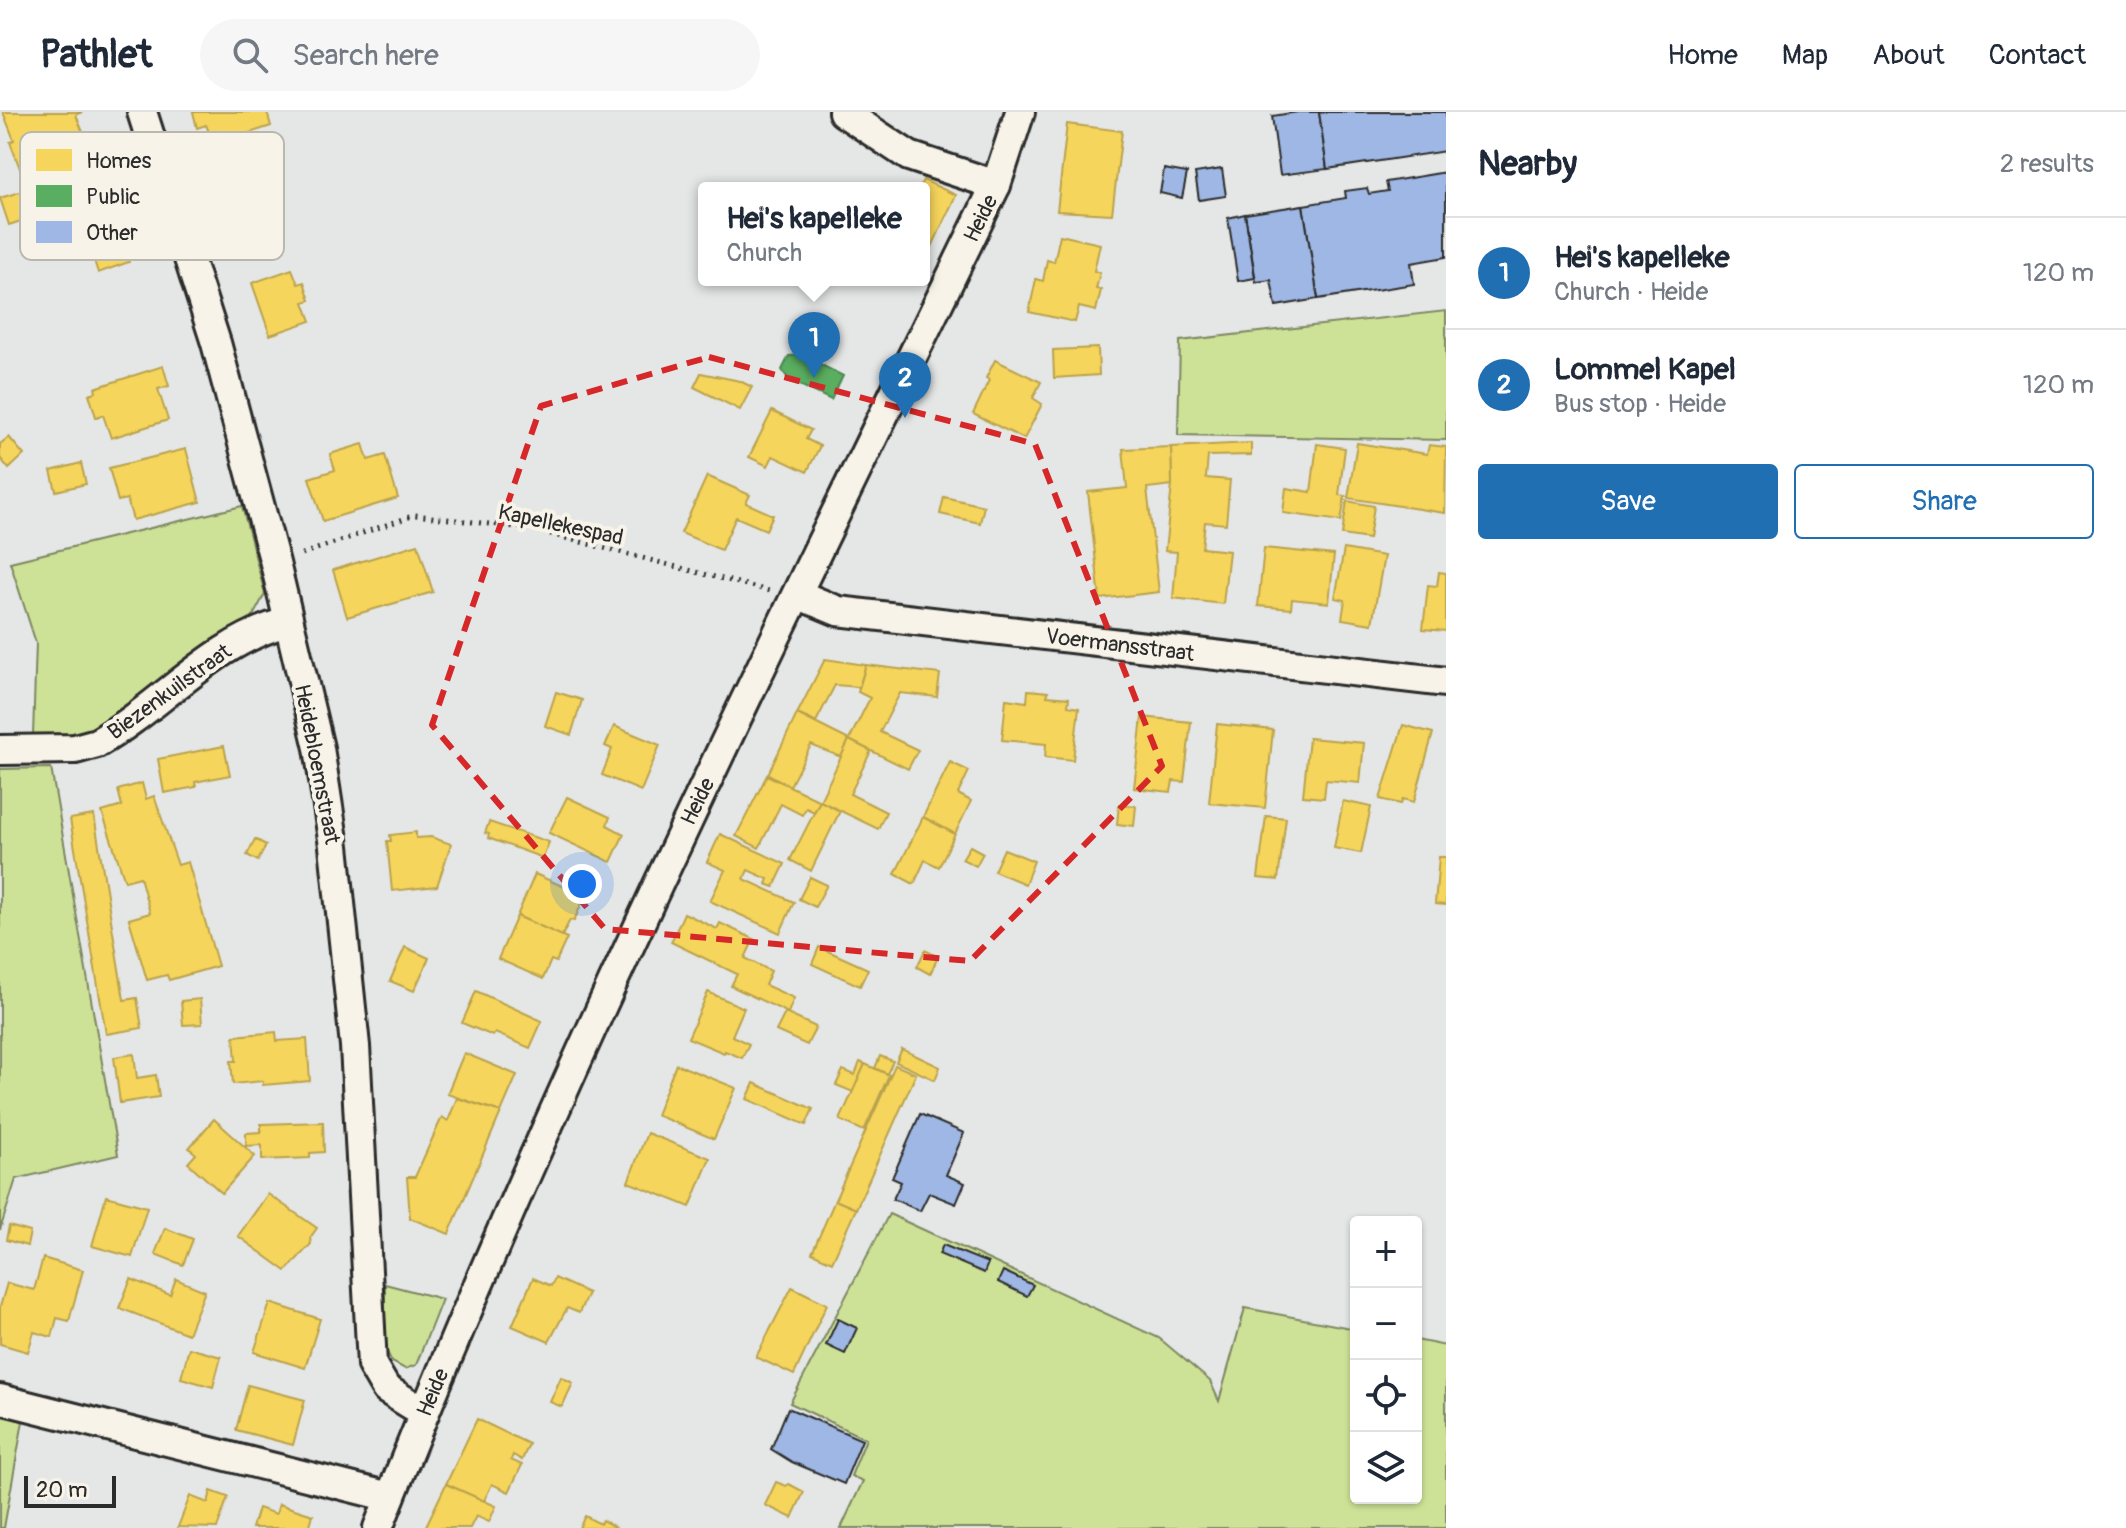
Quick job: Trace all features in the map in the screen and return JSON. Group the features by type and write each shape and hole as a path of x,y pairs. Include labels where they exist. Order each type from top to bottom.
{"street":[{"name":"Heidebloemstraat","path":"142,112 148,132"},
{"path":"843,112 909,156 996,185"},
{"name":"Heide","path":"378,1528 423,1412 626,949 996,185 1020,112"},
{"name":"Heidebloemstraat","path":"189,260 216,343 275,563 319,748 334,846 355,1046 372,1365 386,1389 423,1412"},
{"name":"Voermansstraat","path":"797,594 838,611 1446,682"},
{"name":"Biezenkuilstraat","path":"0,750 75,749 97,743 232,643 260,629 287,622"},
{"path":"0,1399 390,1497"}],"path":[{"name":"Kapellekespad","path":"275,563 415,515 531,529 757,589 797,594"}],"highlighted area":[{"path":"709,357 1035,444 1162,766 970,961 605,929 432,725 541,406"}],"green space":[{"path":"1446,311 1446,440 1178,435 1180,341"},
{"path":"242,506 265,594 253,616 92,729 63,736 33,736 36,643 10,562"},
{"path":"51,768 118,1155 16,1179 0,1230 0,769"},
{"path":"889,1214 1159,1338 1210,1381 1219,1401 1245,1308 1350,1328 1350,1504 1422,1504 1422,1341 1446,1346 1446,1528 841,1528 863,1481 851,1476 866,1439 790,1403"},
{"path":"385,1284 442,1299 416,1365 405,1369 392,1362 385,1348"},
{"path":"0,1415 23,1421 4,1528 0,1528"}],"building: Homes":[{"path":"3,112 82,112 76,115 83,132 20,132 20,169 10,142 14,140"},
{"path":"193,112 267,112 271,126 252,132 209,132 206,125 197,128"},
{"path":"1067,124 1122,131 1112,214 1057,211"},
{"path":"930,183 956,195 930,251"},
{"path":"20,192 20,221 9,225 0,198"},
{"path":"1060,235 1100,244 1094,271 1100,273 1096,289 1101,290 1096,311 1079,307 1075,322 1029,312 1036,279 1043,281 1047,260 1054,262"},
{"path":"94,260 128,260 129,262 98,273"},
{"path":"292,269 298,284 304,282 310,300 304,302 311,321 270,335 252,283"},
{"path":"1098,348 1099,375 1054,378 1053,350"},
{"path":"995,360 1041,382 1033,398 1042,404 1024,439 973,414"},
{"path":"163,366 169,386 158,389 168,420 111,438 103,415 96,417 89,394 96,392 95,388"},
{"path":"701,373 740,381 752,387 740,410 694,387"},
{"path":"772,411 811,430 806,439 820,446 807,472 773,456 768,466 749,457"},
{"path":"9,437 24,455 9,469 0,458 0,444"},
{"path":"1251,443 1251,455 1208,456 1206,478 1230,480 1226,524 1205,522 1202,548 1229,551 1223,604 1173,598 1177,552 1165,551 1172,485 1171,447"},
{"path":"1357,443 1427,454 1429,445 1446,447 1445,513 1348,498"},
{"path":"363,444 368,460 385,455 398,498 323,521 309,478 335,470 330,454"},
{"path":"1317,444 1345,448 1339,495 1345,496 1341,521 1283,513 1286,488 1311,492"},
{"path":"1171,447 1172,485 1147,488 1159,592 1100,599 1088,492 1127,488 1123,449"},
{"path":"186,449 200,502 133,520 127,499 118,501 109,468"},
{"path":"81,463 86,484 56,491 51,471"},
{"path":"707,476 750,495 746,503 773,515 766,530 736,517 721,550 681,533"},
{"path":"944,497 984,506 980,523 940,514"},
{"path":"1347,501 1374,506 1369,539 1342,535"},
{"path":"418,544 433,592 347,617 333,570"},
{"path":"1264,548 1334,555 1329,603 1292,599 1291,609 1258,606"},
{"path":"1344,549 1384,556 1372,624 1342,619 1345,600 1335,598"},
{"path":"1439,572 1446,573 1446,631 1423,629 1428,585 1437,586"},
{"path":"825,659 866,665 859,687 835,685 816,722 797,714"},
{"path":"866,665 940,674 937,697 900,693 880,732 918,750 908,769 849,740 870,698 858,692"},
{"path":"1028,690 1069,698 1068,706 1079,708 1073,760 1045,757 1046,744 1002,740 1006,699 1027,702"},
{"path":"556,692 582,700 571,735 545,726"},
{"path":"797,714 849,740 841,757 811,745 790,786 768,774"},
{"path":"1142,717 1191,722 1184,782 1173,781 1171,792 1134,788"},
{"path":"1217,724 1273,730 1265,808 1209,803"},
{"path":"1403,725 1433,733 1414,802 1403,799 1401,804 1380,799"},
{"path":"614,726 660,745 641,791 602,775 612,749 605,746"},
{"path":"1309,738 1364,743 1360,783 1326,780 1324,798 1303,796"},
{"path":"849,740 871,751 850,794 886,812 878,829 820,801"},
{"path":"224,746 230,775 195,782 196,787 164,793 158,759"},
{"path":"950,762 969,771 958,794 971,801 955,834 923,817"},
{"path":"767,775 820,801 814,812 806,808 802,815 781,804 759,848 736,836"},
{"path":"142,783 146,799 154,796 178,865 188,862 218,966 169,980 167,975 147,980 129,919 150,913 140,877 125,881 102,812 122,806 118,790"},
{"path":"567,797 610,817 607,825 624,834 611,862 549,833"},
{"path":"820,801 840,811 811,871 790,860"},
{"path":"1343,801 1371,807 1361,853 1334,848"},
{"path":"1119,804 1136,806 1134,826 1117,824"},
{"path":"94,815 124,1000 137,998 142,1028 106,1034 70,819"},
{"path":"1266,816 1286,818 1278,880 1258,878"},
{"path":"923,817 955,834 939,867 925,860 914,884 895,874"},
{"path":"489,822 549,842 543,858 488,838 489,834 485,833"},
{"path":"416,832 416,838 431,837 451,844 437,886 392,891 387,841 391,841 390,835"},
{"path":"720,834 785,864 774,887 766,884 768,879 748,870 744,879 794,902 780,933 710,901 725,870 707,862"},
{"path":"255,839 266,845 258,861 247,855"},
{"path":"970,846 983,853 976,866 962,859"},
{"path":"1004,849 1034,861 1025,884 994,871"},
{"path":"1439,857 1446,857 1446,905 1435,904"},
{"path":"535,874 585,896 574,921 570,920 562,936 517,916"},
{"path":"810,877 827,885 815,907 799,899"},
{"path":"684,913 717,929 720,923 754,939 745,958 771,971 765,985 794,998 788,1013 731,986 737,974 671,942"},
{"path":"517,916 567,938 556,962 551,960 543,979 498,959"},
{"path":"405,947 429,958 414,991 390,981"},
{"path":"819,947 868,969 860,986 812,964"},
{"path":"925,950 938,957 930,974 917,967"},
{"path":"476,991 542,1021 530,1048 462,1023"},
{"path":"708,992 744,1008 732,1036 749,1044 742,1058 688,1038"},
{"path":"200,999 202,1024 183,1025 181,1001"},
{"path":"785,1013 816,1027 807,1045 776,1031"},
{"path":"276,1032 277,1041 307,1039 310,1081 233,1084 231,1061 236,1061 234,1036"},
{"path":"902,1049 940,1067 935,1080 896,1062"},
{"path":"464,1053 517,1075 501,1112 447,1094"},
{"path":"134,1054 137,1078 156,1075 159,1097 120,1103 114,1057"},
{"path":"880,1056 893,1061 887,1074 875,1068"},
{"path":"860,1062 865,1064 853,1092 836,1085 843,1070 855,1075"},
{"path":"676,1064 736,1088 714,1139 656,1115"},
{"path":"865,1064 889,1075 864,1131 840,1120"},
{"path":"895,1065 916,1074 856,1209 835,1200"},
{"path":"754,1083 813,1109 806,1125 747,1099"},
{"path":"457,1098 501,1112 449,1234 410,1218 407,1177 415,1177 442,1117 448,1121"},
{"path":"214,1119 255,1156 222,1193 188,1163 196,1154 189,1148"},
{"path":"323,1122 324,1152 310,1153 310,1158 262,1160 262,1145 246,1146 246,1133 261,1132 261,1124"},
{"path":"647,1133 710,1158 690,1207 628,1182"},
{"path":"268,1194 317,1228 310,1238 311,1244 286,1271 238,1236"},
{"path":"106,1196 147,1207 132,1257 92,1246"},
{"path":"835,1200 856,1209 832,1262 812,1253"},
{"path":"9,1226 30,1232 27,1246 6,1240"},
{"path":"165,1228 193,1239 183,1265 155,1254"},
{"path":"43,1258 83,1270 69,1321 57,1318 52,1337 34,1332 28,1352 0,1344 0,1307 7,1283 34,1290"},
{"path":"533,1278 551,1286 555,1278 588,1293 579,1313 567,1308 549,1342 512,1326"},
{"path":"131,1279 170,1295 176,1279 205,1291 188,1334 119,1308"},
{"path":"792,1287 827,1304 794,1375 756,1357"},
{"path":"270,1303 320,1319 305,1368 254,1352"},
{"path":"189,1348 221,1357 213,1387 181,1378"},
{"path":"561,1377 573,1383 562,1407 550,1402"},
{"path":"248,1385 305,1400 293,1445 236,1430"},
{"path":"477,1419 529,1444 522,1460 513,1455 511,1460 522,1465 509,1492 492,1484 484,1501 446,1484"},
{"path":"776,1482 786,1486 789,1484 804,1492 792,1518 765,1505"},
{"path":"446,1484 496,1506 489,1522 476,1516 470,1528 425,1528"},
{"path":"211,1491 228,1497 217,1528 178,1527 190,1496 208,1503"},
{"path":"279,1504 313,1515 309,1528 252,1528 258,1508 276,1514"},
{"path":"585,1516 600,1524 602,1520 617,1528 579,1528"}],"building: Public":[{"path":"802,355 843,376 831,400 789,380 782,370 789,356"}],"building: Other":[{"path":"1319,112 1327,169 1280,175 1272,116"},
{"path":"1319,112 1446,112 1446,151 1327,169"},
{"path":"1164,169 1187,173 1182,198 1160,193"},
{"path":"1222,169 1226,196 1199,200 1195,173"},
{"path":"1446,172 1446,257 1411,263 1414,284 1318,299 1303,205 1346,198 1345,191 1367,188 1369,194 1388,191 1386,182"},
{"path":"1303,205 1318,299 1276,306 1271,280 1256,282 1245,214"},
{"path":"1245,214 1255,278 1238,281 1228,218"},
{"path":"920,1114 964,1133 946,1175 965,1183 956,1204 929,1193 920,1211 893,1199 901,1182 892,1178"},
{"path":"943,1245 988,1263 984,1273 939,1254"},
{"path":"1003,1271 1033,1285 1027,1296 998,1282"},
{"path":"838,1319 857,1328 845,1354 826,1345"},
{"path":"788,1408 862,1440 844,1484 792,1462 771,1449"}],"place":[{"name":"Hei's kapelleke","path":"814,378"},
{"name":"Lommel Kapel","path":"905,418"}]}
